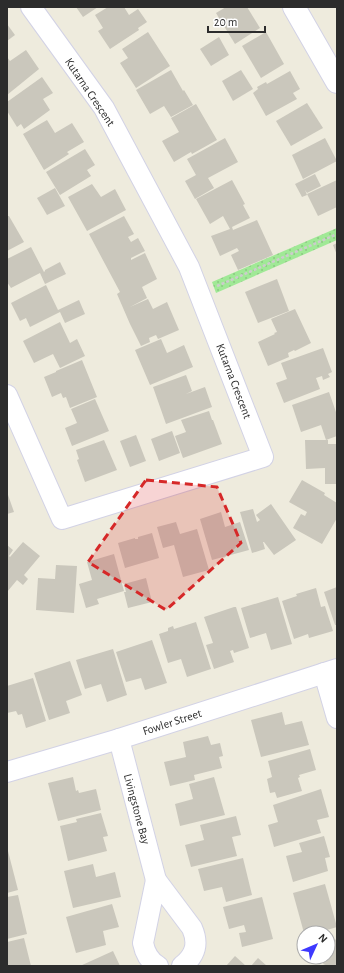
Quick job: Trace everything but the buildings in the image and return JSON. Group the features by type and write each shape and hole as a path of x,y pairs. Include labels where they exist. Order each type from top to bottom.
{"street":[{"name":"Kutarna Crescent","path":"7,395 62,519 263,457 189,267 104,108 31,7"},
{"path":"294,7 337,82"},
{"path":"330,671 337,718"},
{"name":"Fowler Street","path":"7,772 118,739 330,671"},
{"name":"Livingstone Bay","path":"118,739 156,880 192,928 196,936 194,953 182,966"},
{"name":"Livingstone Bay","path":"156,880 143,943 144,952 149,959 158,966"}],"path":[{"path":"200,293 337,234"}],"highlighted area":[{"path":"146,480 217,487 241,543 166,610 88,562"}],"green space":[{"path":"337,228 337,240 216,293 212,282"}]}
